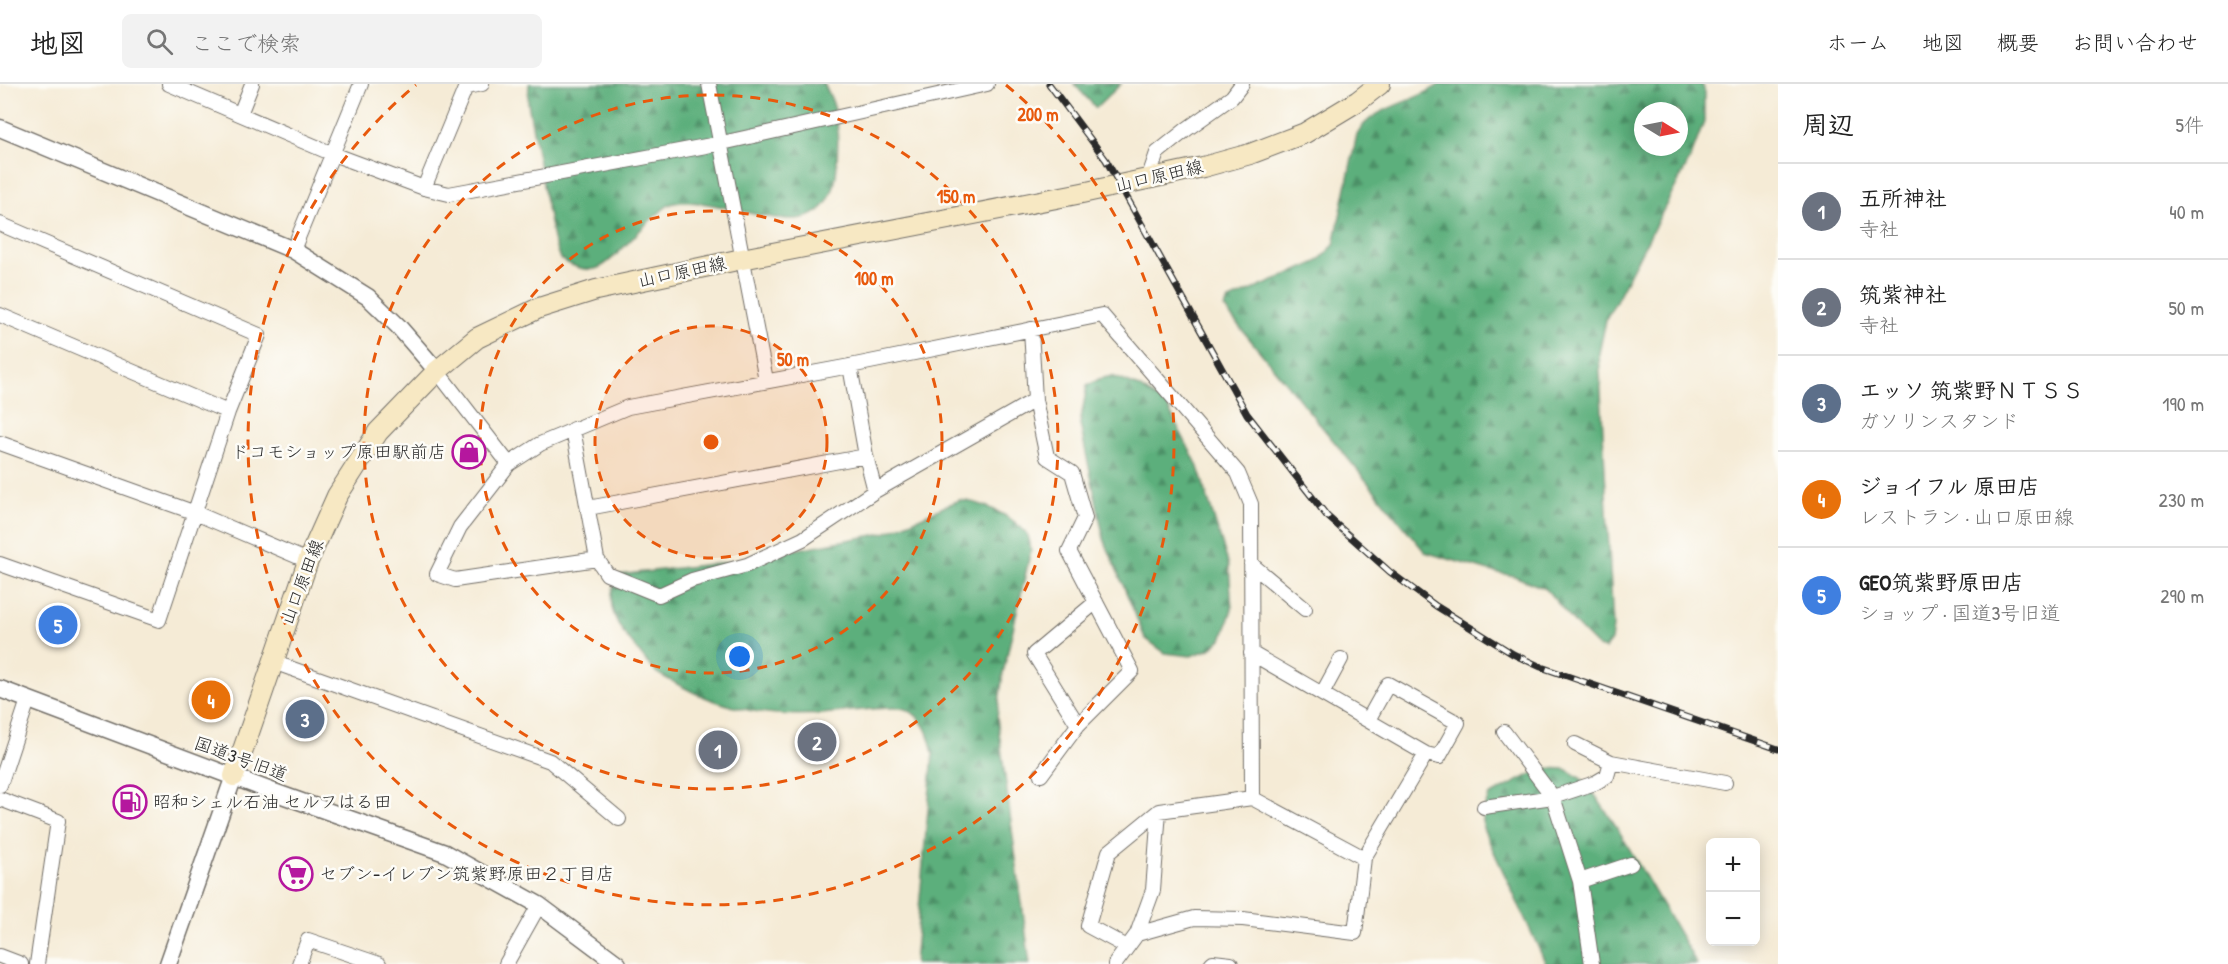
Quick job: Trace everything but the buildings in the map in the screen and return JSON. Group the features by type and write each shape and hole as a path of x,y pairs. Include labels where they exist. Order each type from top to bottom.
{"main road":[{"name":"山口原田線","path":"234,776 308,561 336,496 378,432 437,371 477,338 539,308 596,290 1148,179 1250,154 1305,133 1358,101 1380,84"}],"street":[{"path":"169,84 333,154 424,188 449,194 722,143 987,84"},
{"path":"240,114 252,84"},
{"path":"293,250 361,84"},
{"path":"424,188 466,86 482,84"},
{"path":"709,84 766,380"},
{"path":"1148,179 1157,153 1232,97 1242,84"},
{"path":"0,128 293,250 368,297 398,326 437,371 509,464"},
{"path":"0,224 259,335 228,412 159,620 0,564"},
{"path":"0,315 228,412"},
{"path":"597,559 454,580 437,574 460,527 509,464 540,444 628,407 850,366 1102,315 1238,473 1251,504 1252,798"},
{"path":"1031,329 1035,400 1047,458 1072,473 1086,518 1069,551 1132,671 1078,725 1041,775"},
{"path":"850,366 866,456 875,491"},
{"path":"573,429 597,559 607,574 659,595 692,580 747,565 803,538 875,491 1035,400"},
{"path":"0,443 193,512 308,561"},
{"path":"588,508 866,456"},
{"path":"1251,564 1305,609"},
{"path":"1078,725 1034,654 1096,603"},
{"path":"1251,653 1426,754 1439,757 1458,723 1388,684 1368,720"},
{"path":"1322,694 1341,659"},
{"path":"273,662 550,761 619,819"},
{"name":"国道3号旧道","path":"0,689 446,853 539,905 618,964"},
{"path":"0,784 28,700"},
{"path":"1504,732 1552,797 1580,881 1592,964"},
{"path":"1575,744 1611,762 1725,783"},
{"path":"1137,934 1194,918 1243,919 1355,933 1364,858 1426,754"},
{"path":"1484,807 1552,797 1595,783 1607,776 1611,762"},
{"path":"168,964 234,776"},
{"path":"1127,947 1088,926 1109,852 1159,811 1252,798 1364,858"},
{"path":"0,799 58,821 37,964"},
{"path":"1115,964 1137,934 1153,890 1159,811"},
{"path":"1580,881 1631,864"},
{"path":"506,964 539,905"},
{"path":"299,964 308,940 379,964"},
{"path":"0,956 21,964"},
{"path":"1212,964 1214,962 1231,964"}],"green space":[{"path":"529,84 824,84 833,104 837,123 837,164 831,195 818,212 799,219 775,218 697,203 674,203 652,218 604,265 588,270 578,268 560,259 553,239 528,103"},
{"path":"1074,84 1121,84 1096,108"},
{"path":"1440,84 1702,84 1704,89 1704,122 1690,159 1606,320 1599,353 1613,627 1611,641 1605,649 1598,647 1576,625 1546,589 1514,576 1425,552 1224,308 1229,300 1317,262 1334,245 1357,134 1373,117"},
{"path":"1112,376 1139,387 1167,406 1197,464 1229,566 1232,609 1223,637 1210,649 1191,656 1165,653 1145,638 1104,539 1080,424 1087,386 1099,379"},
{"path":"959,500 986,507 1004,515 1020,526 1030,543 1031,550 1003,673 997,717 1030,964 914,964 933,754 928,734 912,712 891,708 811,715 771,714 714,701 657,673 624,633 612,610 612,593 619,575 729,562 885,533"},
{"path":"1543,768 1566,769 1586,782 1616,826 1697,964 1546,964 1483,828 1483,812 1489,796"}],"railway":[{"path":"1049,84 1106,160 1247,414 1327,516 1390,572 1436,606 1513,654 1541,667 1778,749"}],"place":[{"name":"ドコモショップ原田駅前店","path":"469,452"},
{"name":"GEO筑紫野原田店","path":"58,625"},
{"name":"ジョイフル 原田店","path":"211,700"},
{"name":"エッソ 筑紫野ＮＴＳＳ","path":"305,719"},
{"name":"筑紫神社","path":"817,742"},
{"name":"五所神社","path":"718,750"},
{"name":"昭和シェル石油 セルフはる田","path":"130,802"},
{"name":"セブン-イレブン筑紫野原田２丁目店","path":"296,874"}]}
